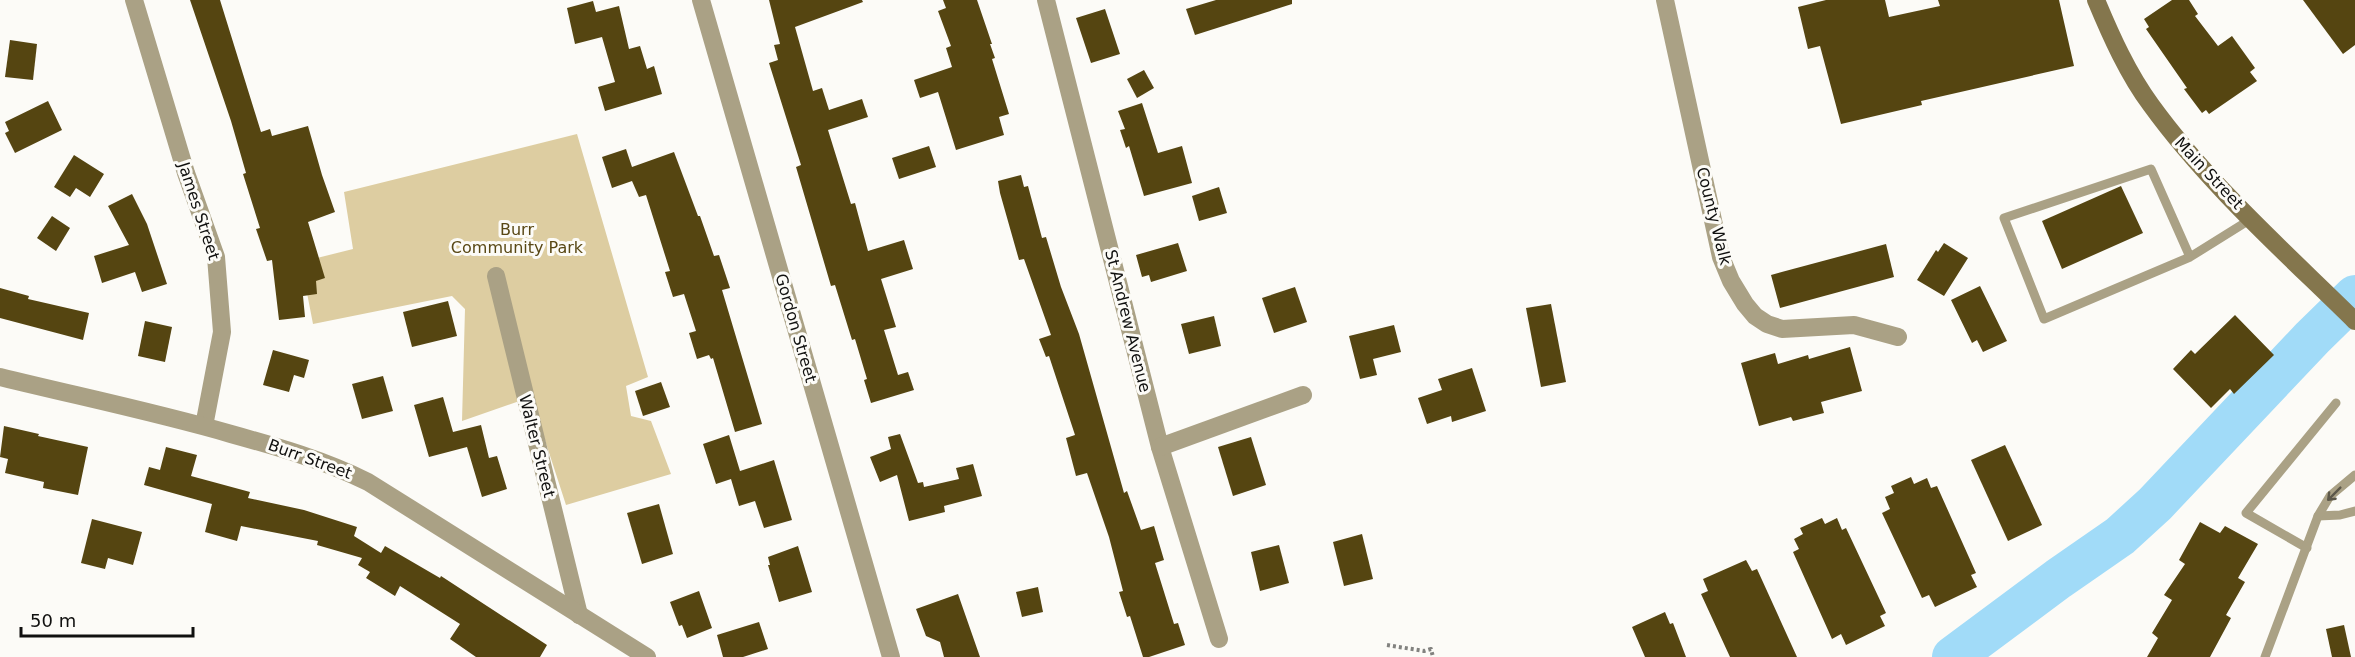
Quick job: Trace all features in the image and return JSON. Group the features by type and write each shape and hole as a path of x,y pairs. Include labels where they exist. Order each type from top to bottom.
{"main road":[{"name":"Main Street","path":"2096,0 2123,59 2150,105 2184,149 2346,312"}],"street":[{"name":"James Street","path":"134,0 186,173 216,257 222,332 204,426"},
{"name":"Gordon Street","path":"702,0 891,657"},
{"name":"St Andrew Avenue","path":"1046,0 1160,447 1219,639"},
{"name":"County Walk","path":"1665,0 1721,257 1731,281 1745,304 1755,316 1767,324 1782,329 1854,325 1898,337"},
{"name":"Walter Street","path":"496,276 579,615"},
{"name":"Burr Street","path":"0,377 204,426 336,465 368,482 647,657"},
{"path":"1160,447 1304,395"}],"lane":[{"path":"2190,256 2151,169 2004,218 2044,319 2190,256 2252,219"},
{"path":"2307,548 2246,513 2336,403"},
{"path":"2265,657 2318,516 2330,496 2355,475"},
{"path":"2318,516 2340,515 2355,511"}],"path":[{"path":"1387,645 1424,651 1431,649 1433,657"}],"green space":[{"name":"Burr Community Park","path":"577,134 648,377 626,386 631,416 651,421 671,474 566,505 531,397 462,421 465,309 452,296 313,324 301,262 353,249 344,192"}],"building":[{"path":"190,0 220,0 261,132 270,129 272,136 308,126 335,212 308,222 325,278 316,281 317,294 303,296 305,317 279,320 272,260 267,261 256,229 260,228 243,174 246,173"},
{"path":"769,0 862,0 863,2 795,27 813,91 822,88 829,110 862,99 868,117 828,130 851,204 855,203 868,251 904,240 913,269 881,279 896,327 884,330 898,375 908,372 914,390 871,403 864,380 867,379 855,339 852,340 835,285 831,286 796,167 801,165 769,63 778,60 774,45 780,44"},
{"path":"943,0 977,0 992,44 990,44 995,58 992,59 1009,114 999,117 1004,135 956,150 938,92 920,98 914,80 952,67 946,48 951,46 938,11 946,8"},
{"path":"1216,0 1292,0 1292,4 1195,35 1186,9"},
{"path":"1826,0 1885,0 1889,17 1940,6 1938,0 2059,0 2074,66 1921,101 1922,105 1841,124 1820,46 1808,49 1798,7"},
{"path":"2172,0 2189,0 2198,14 2195,16 2218,46 2232,36 2255,68 2250,72 2257,81 2209,114 2206,110 2202,113 2184,89 2187,88 2146,29 2149,27 2144,19"},
{"path":"2303,0 2355,0 2355,45 2343,54"},
{"path":"593,1 596,12 619,6 629,49 640,46 647,69 654,66 662,94 605,111 598,87 615,82 602,37 575,44 567,8"},
{"path":"1105,9 1120,54 1091,63 1076,18"},
{"path":"10,40 37,44 33,80 5,77"},
{"path":"1144,70 1154,88 1137,98 1127,79"},
{"path":"48,101 62,130 15,153 5,133 9,131 5,122"},
{"path":"1142,103 1158,153 1182,146 1192,183 1144,196 1129,146 1126,148 1120,130 1125,129 1118,111"},
{"path":"929,146 936,167 899,179 892,158"},
{"path":"626,149 632,167 674,152 714,256 719,255 730,288 722,290 762,424 735,432 713,358 711,359 709,355 697,359 689,333 696,331 684,294 673,297 665,272 670,271 646,195 639,197 632,181 612,188 602,157"},
{"path":"74,155 104,174 90,197 76,188 70,197 54,187"},
{"path":"1021,175 1024,187 1028,186 1042,238 1046,237 1061,287 1079,334 1124,493 1127,491 1141,530 1154,526 1164,560 1155,563 1174,624 1178,623 1185,645 1149,657 1143,657 1130,616 1127,617 1119,592 1123,591 1109,537 1087,473 1076,476 1066,438 1075,435 1049,356 1046,357 1039,339 1051,335 1024,259 1019,260 1000,193 998,181"},
{"path":"2121,186 2143,233 2062,269 2042,221"},
{"path":"1219,187 1227,213 1199,221 1192,196"},
{"path":"132,194 147,224 167,284 142,292 135,272 102,283 94,256 129,245 108,206"},
{"path":"52,216 70,228 56,251 37,238"},
{"path":"1178,243 1187,271 1151,282 1149,275 1142,277 1136,255"},
{"path":"1944,243 1968,258 1944,296 1917,280 1936,250 1938,252"},
{"path":"1886,244 1894,277 1780,308 1771,275"},
{"path":"1980,286 2007,341 1983,352 1977,340 1972,343 1951,300"},
{"path":"1295,287 1307,322 1274,333 1262,298"},
{"path":"0,288 29,296 28,299 89,313 83,340 0,318"},
{"path":"448,301 457,336 412,347 403,312"},
{"path":"1551,304 1566,382 1541,387 1526,308"},
{"path":"2235,315 2274,355 2234,394 2230,389 2211,408 2173,369 2191,350 2195,354"},
{"path":"1214,316 1221,346 1189,354 1181,324"},
{"path":"145,321 172,327 165,362 138,356"},
{"path":"1394,325 1401,352 1373,359 1377,375 1360,379 1349,336"},
{"path":"1850,347 1862,391 1821,402 1824,413 1793,421 1791,417 1759,426 1741,363 1775,353 1778,364 1808,355 1809,359"},
{"path":"273,350 309,360 304,378 294,375 289,392 263,385"},
{"path":"1472,368 1486,411 1452,422 1451,416 1427,424 1418,398 1442,390 1438,379"},
{"path":"383,376 393,411 362,419 352,384"},
{"path":"661,382 670,407 643,416 635,391"},
{"path":"443,397 453,432 481,425 489,458 497,456 507,489 482,497 467,447 429,457 414,405"},
{"path":"4,426 88,447 78,495 43,488 44,482 5,473 8,459 0,457"},
{"path":"900,434 918,483 923,482 924,487 959,479 956,468 973,464 982,496 944,506 945,512 909,521 897,475 880,482 870,457 891,449 888,437"},
{"path":"729,435 740,471 774,460 792,520 764,528 755,501 739,506 731,479 716,484 703,444"},
{"path":"1251,437 1266,485 1233,496 1218,447"},
{"path":"2005,445 2042,525 2008,541 1971,460"},
{"path":"166,447 197,455 191,476 250,492 248,498 304,510 357,527 354,536 381,553 385,546 440,578 441,576 547,645 540,657 476,657 450,639 460,624 400,586 395,596 366,578 370,572 358,565 362,558 317,545 318,541 241,526 237,541 205,532 212,504 144,485 149,467 160,470"},
{"path":"1911,477 1914,484 1927,478 1931,488 1937,486 1976,573 1971,575 1977,587 1935,607 1929,595 1922,598 1882,513 1890,509 1885,497 1894,493 1891,486"},
{"path":"659,504 673,554 642,564 627,513"},
{"path":"1822,518 1825,524 1837,518 1842,530 1846,528 1886,613 1880,616 1885,626 1846,645 1841,634 1832,639 1793,552 1799,549 1794,539 1803,534 1800,528"},
{"path":"92,519 142,532 133,565 108,558 105,569 81,563"},
{"path":"2200,522 2220,533 2225,526 2258,544 2238,578 2245,582 2226,615 2231,618 2210,657 2147,657 2158,638 2152,633 2172,600 2164,595 2185,564 2179,560"},
{"path":"1362,534 1373,579 1344,586 1333,542"},
{"path":"1279,545 1289,583 1260,591 1251,552"},
{"path":"798,546 812,592 779,602 768,565 770,565 768,557"},
{"path":"1746,560 1752,571 1757,569 1797,657 1730,657 1701,594 1708,591 1703,579"},
{"path":"1038,587 1043,612 1022,617 1016,592"},
{"path":"699,591 712,628 687,638 682,625 679,626 670,602"},
{"path":"958,594 980,657 944,657 940,642 926,636 916,609"},
{"path":"1665,612 1670,624 1673,623 1686,657 1645,657 1632,627"},
{"path":"759,622 768,649 743,657 723,657 717,635"},
{"path":"2344,625 2351,657 2332,657 2326,629"}],"waterway":[{"path":"1953,657 2120,536 2155,504 2312,338 2355,296"}]}
